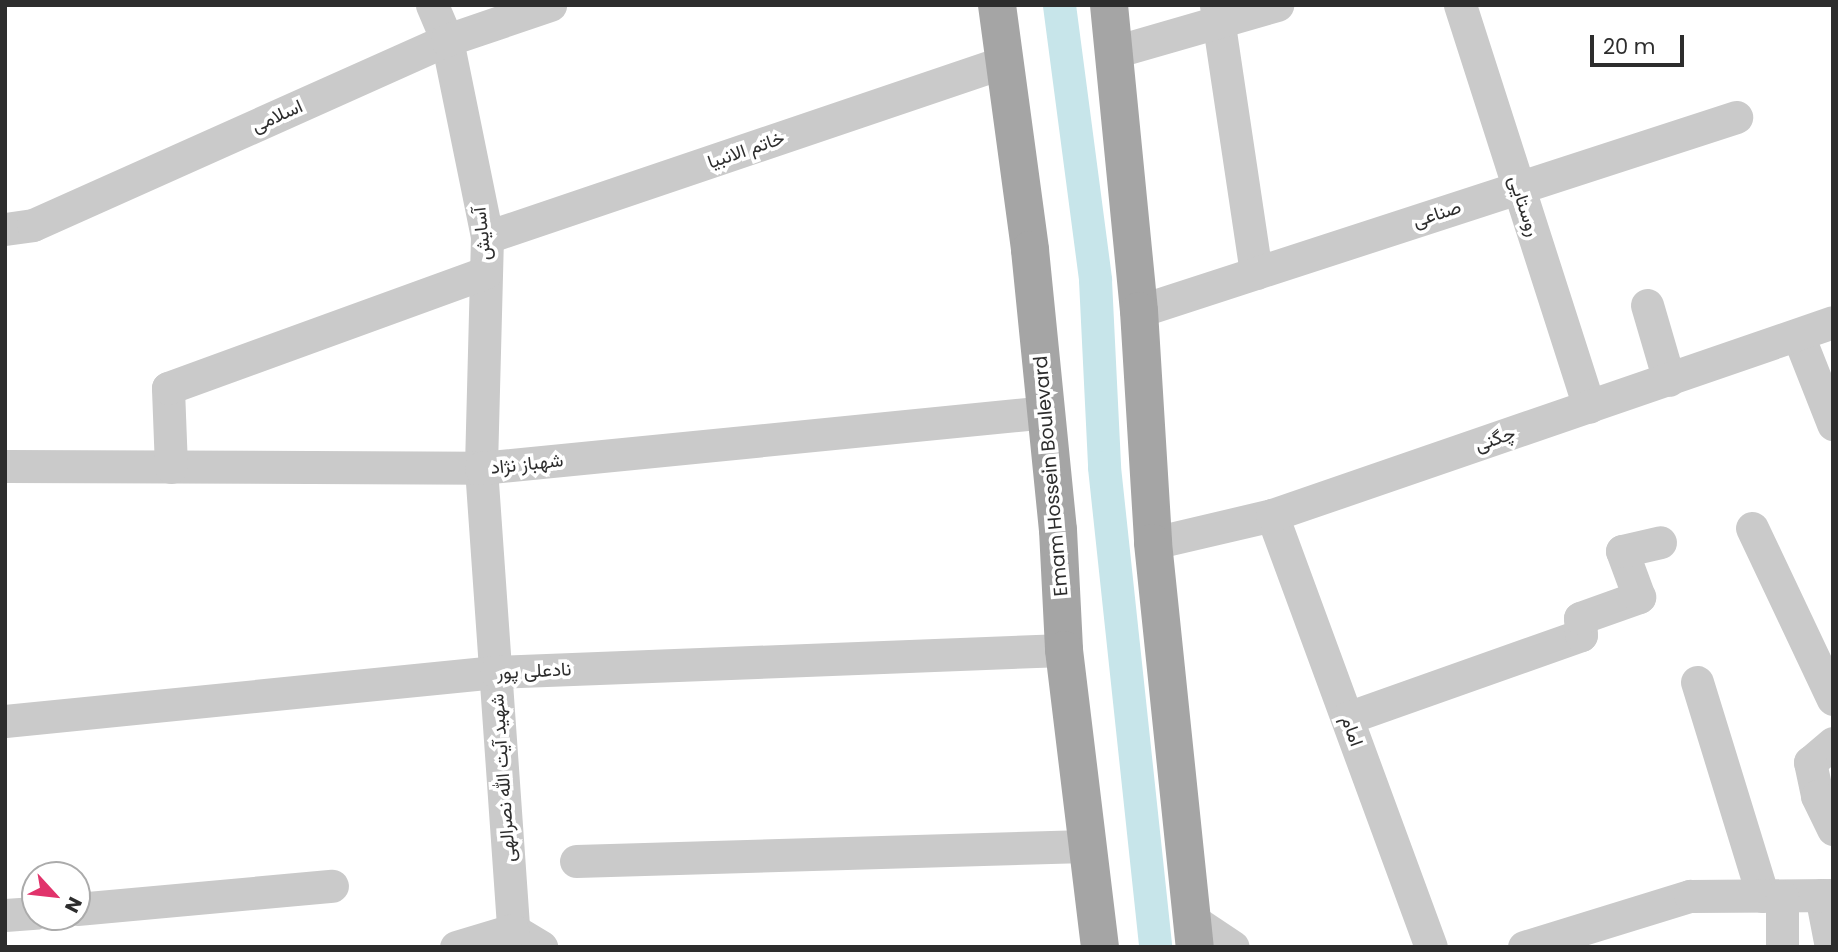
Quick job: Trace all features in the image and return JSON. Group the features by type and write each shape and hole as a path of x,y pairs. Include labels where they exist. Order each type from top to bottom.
{"main road":[{"name":"Emam Hossein Boulevard","path":"997,5 1047,412 1065,650 1100,947"},
{"path":"1109,5 1139,311 1153,543 1193,933"}],"street":[{"name":"آسایش","path":"432,5 447,40 487,237 481,468"},
{"name":"اسلامی","path":"5,229 33,225 447,40 550,5"},
{"path":"1114,52 1217,14 1277,5"},
{"name":"روستایی","path":"1460,5 1589,407"},
{"path":"1217,14 1256,273"},
{"name":"خاتم الانبیا","path":"487,237 1004,62"},
{"name":"صناعی","path":"1139,311 1736,117"},
{"path":"171,467 168,388 486,272"},
{"path":"1647,305 1669,380"},
{"name":"چگنی","path":"1153,543 1272,515 1833,322"},
{"path":"1798,335 1833,424"},
{"name":"شهباز نژاد","path":"5,466 481,468 1047,412"},
{"name":"شهید آیت الله نصرالهی","path":"481,468 513,930"},
{"name":"امام","path":"1272,515 1432,947"},
{"path":"1752,528 1833,699"},
{"path":"1347,718 1581,635 1580,618 1639,597 1622,551 1660,542"},
{"name":"نادعلی پور","path":"5,721 496,672 1065,650"},
{"path":"1697,682 1773,896 1782,947"},
{"path":"1833,743 1810,762 1817,796 1833,829"},
{"path":"576,861 1086,845"},
{"path":"91,908 332,886"},
{"path":"1524,947 1690,896 1773,896 1829,891 1831,947"},
{"path":"456,947 513,930 541,947"},
{"path":"1193,933 1233,947"}],"waterway":[{"path":"1059,5 1095,280 1104,467 1155,947"}]}
